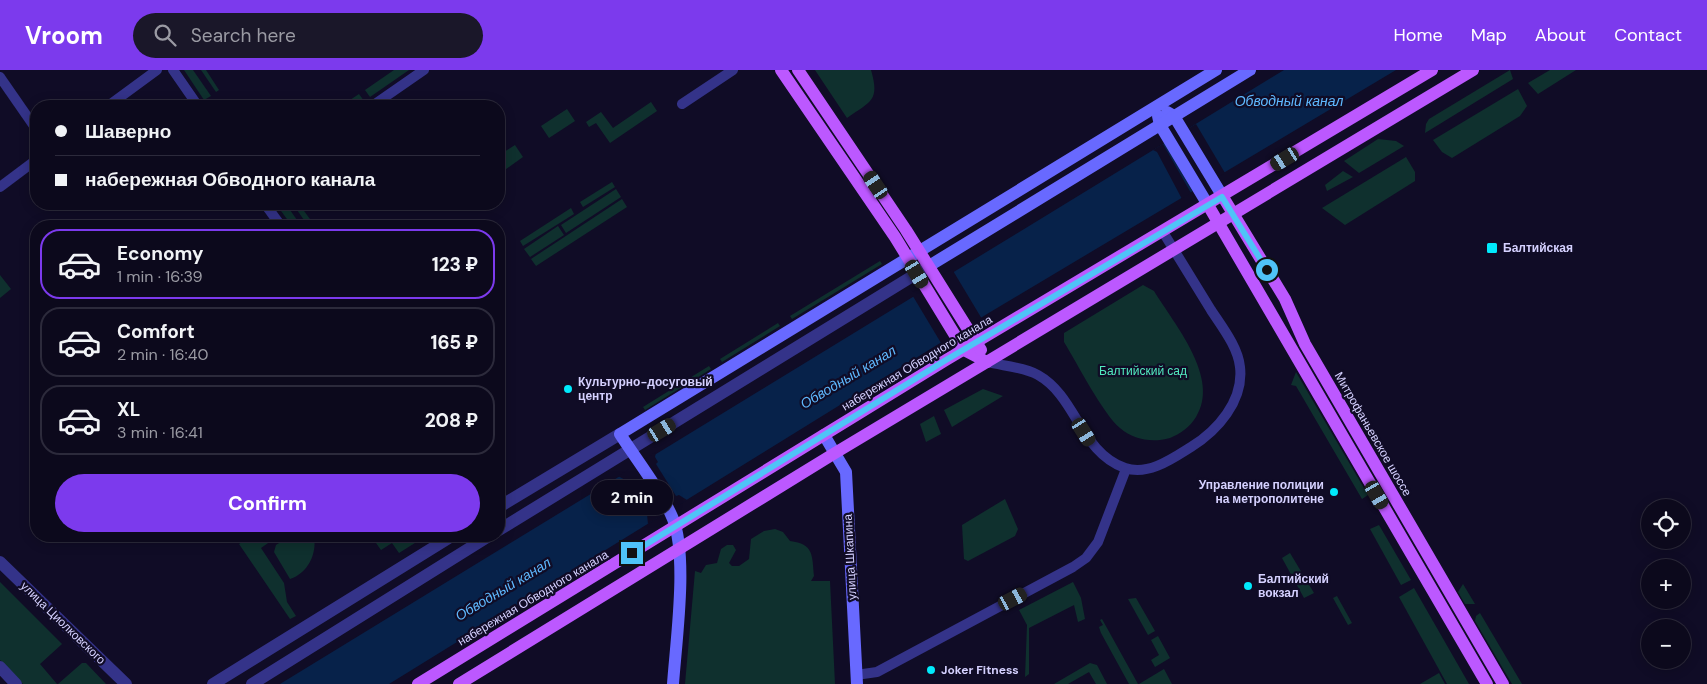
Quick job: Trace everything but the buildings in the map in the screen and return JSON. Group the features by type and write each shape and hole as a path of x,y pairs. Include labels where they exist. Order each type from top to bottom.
{"main road":[{"path":"781,70 908,258 964,350 987,362"},
{"path":"798,70 920,251 968,327 987,362"},
{"path":"673,684 680,570 676,527 669,511 620,434 1216,70"},
{"path":"932,271 1174,116 1250,70"},
{"name":"набережная Обводного канала","path":"418,684 964,350 1432,70"},
{"path":"459,684 835,454 1473,70"},
{"path":"1156,106 1174,116 1222,197"},
{"path":"1156,106 1160,125 1487,684"},
{"name":"Митрофаньевское шоссе","path":"1222,197 1285,299 1305,344 1503,684"},
{"name":"улица Шкапина","path":"824,436 846,472 857,679"}],"street":[{"path":"116,100 157,70"},
{"path":"173,70 194,100"},
{"path":"381,100 424,70"},
{"path":"682,104 734,70"},
{"path":"0,77 30,120"},
{"path":"0,187 30,164"},
{"path":"987,362 1029,371 1048,382 1069,407 1093,446 1110,461 1126,468 1140,470 1156,467 1198,442 1223,419 1235,400 1240,367 1237,355 1163,232"},
{"path":"505,526 630,449 932,271"},
{"path":"505,503 620,434"},
{"path":"857,679 877,672 1073,567 1093,550 1126,468"},
{"path":"213,684 442,542"},
{"path":"252,684 479,542"},
{"name":"улица Циолковского","path":"0,562 126,684"},
{"path":"0,667 16,684"}],"green space":[{"path":"184,70 193,70 211,96 204,100"},
{"path":"201,70 206,70 219,90 216,92"},
{"path":"394,70 409,70 370,97 365,90"},
{"path":"815,70 871,70 874,80 874,94 868,104 847,118"},
{"path":"1510,70 1513,79 1425,133 1426,124 1429,119"},
{"path":"1550,70 1576,70 1538,94 1528,83"},
{"path":"1518,89 1527,106 1520,116 1452,158 1442,152 1433,140"},
{"path":"359,94 363,100 350,100"},
{"path":"651,102 657,111 610,143 596,123 589,127 586,122 601,112 613,128"},
{"path":"567,109 575,121 549,138 541,126"},
{"path":"1378,139 1396,141 1404,146 1359,173 1344,161"},
{"path":"515,145 523,157 505,170 505,151"},
{"path":"1406,157 1415,172 1415,181 1345,225 1322,208"},
{"path":"1343,171 1353,177 1327,191 1325,185"},
{"path":"612,182 615,187 583,207 580,202"},
{"path":"616,189 621,197 566,233 561,225"},
{"path":"622,199 627,207 536,266 531,259"},
{"path":"571,208 574,214 523,246 520,241"},
{"path":"280,210 290,210 297,220 288,220"},
{"path":"297,210 303,210 311,220 304,220"},
{"path":"558,226 564,235 530,257 524,249"},
{"path":"880,261 882,264 792,319 790,316"},
{"path":"0,275 11,289 0,298"},
{"name":"Балтийский сад","path":"1143,285 1154,291 1183,335 1199,369 1203,386 1202,402 1191,424 1170,438 1157,440 1137,438 1125,432 1113,421 1098,400 1064,342 1064,333"},
{"path":"778,323 780,326 722,362 720,359"},
{"path":"709,366 711,369 645,410 643,407"},
{"path":"1296,372 1368,495 1362,499 1296,386 1291,385"},
{"path":"983,389 1003,396 952,427 944,410"},
{"path":"934,416 941,434 926,442 920,424"},
{"path":"1005,499 1018,529 1015,536 968,561 964,559 962,525"},
{"path":"1379,525 1411,580 1401,585 1370,529"},
{"path":"775,529 783,532 790,541 808,548 813,562 814,576 811,581 830,581 835,684 685,684 695,571 701,573 706,565 717,563 721,549 727,545 733,545 736,550 729,563 732,566 739,566 749,559 751,539 764,531"},
{"path":"242,542 270,542 261,548 284,583 287,602 296,616 290,619 239,544"},
{"path":"281,542 315,543 310,562 306,568 290,579 274,552 276,545"},
{"path":"416,542 399,553 392,543 381,550 376,543"},
{"path":"1290,553 1314,593 1304,598 1282,558"},
{"path":"0,582 62,644 40,664 57,684 23,684 0,660"},
{"path":"1073,582 1081,598 1085,619 1078,622 1074,605 1029,628 1029,674 1025,677 1027,625 1019,610"},
{"path":"1463,584 1475,604 1465,604 1458,592"},
{"path":"1414,588 1469,684 1447,684 1399,597"},
{"path":"1337,596 1352,623 1348,625 1333,598"},
{"path":"1136,598 1155,631 1148,635 1128,599"},
{"path":"1480,613 1522,684 1512,684 1475,621 1476,616"},
{"path":"1102,619 1138,684 1129,684 1101,633 1099,627 1103,625 1100,620"},
{"path":"1158,636 1170,658 1155,667 1151,660 1159,655 1151,640"},
{"path":"82,663 86,663 106,684 58,684"},
{"path":"1090,663 1097,665 1107,684 1096,684 1089,672 1068,684 1054,684"},
{"path":"1164,669 1172,684 1139,684"},
{"path":"1439,673 1445,684 1420,684"}],"water":[{"name":"Обводный канал","path":"1284,70 1396,70 987,314 389,684 280,684"}],"pier":[{"path":"1196,124 1225,173 1193,192 1164,143"},
{"path":"1163,144 1191,193 1182,199 1157,152 1153,150"},
{"path":"952,269 982,319 941,343 911,293"},
{"path":"656,452 655,457 658,462 656,464 676,496 679,495 687,500 648,524 647,514 650,512 631,480 627,481 618,476"}],"place":[{"name":"Балтийская","path":"1492,248"},
{"name":"Культурно-досуговый центр","path":"568,389"},
{"name":"Управление полиции на метрополитене","path":"1334,492"},
{"name":"Балтийский вокзал","path":"1248,586"},
{"name":"Joker Fitness","path":"931,670"}],"route":[{"path":"632,553 946,360 1222,197 1267,270"}]}
